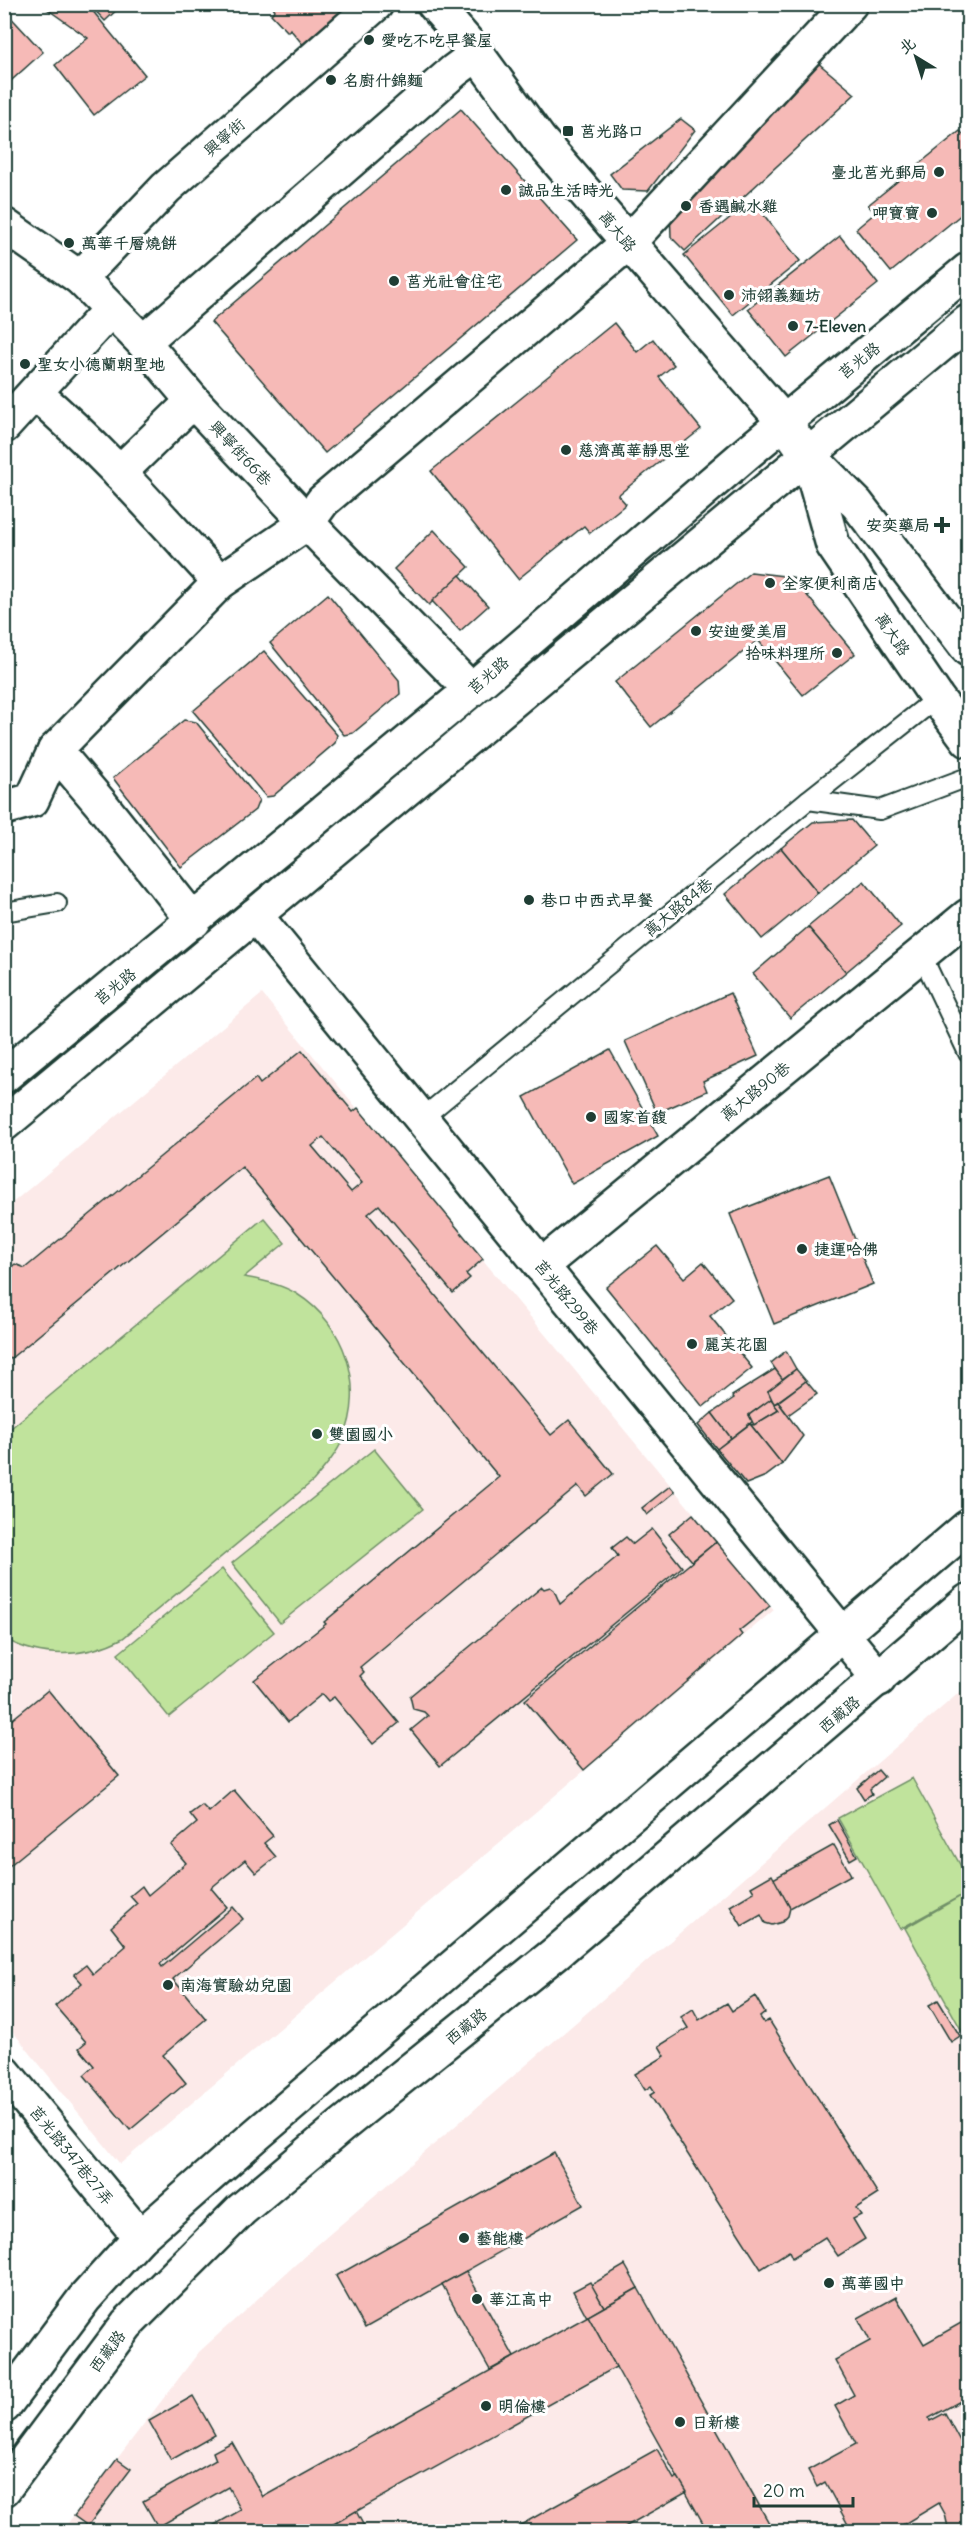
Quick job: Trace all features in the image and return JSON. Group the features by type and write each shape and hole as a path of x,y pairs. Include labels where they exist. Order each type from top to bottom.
{"street":[{"name":"興寧街","path":"80,278 166,188 376,4"},
{"name":"萬大路","path":"434,4 477,54 539,139 784,422 807,454 857,504 969,649"},
{"path":"4,808 32,800 55,750 220,582 307,523 323,501 628,243 850,4"},
{"path":"143,342 454,71 477,54"},
{"name":"興寧街66巷","path":"4,225 80,278 143,342 193,401 307,523 471,690"},
{"name":"莒光路","path":"4,1076 471,690 784,422 969,270"},
{"path":"4,426 110,310"},
{"path":"4,1124 807,454 969,322"},
{"path":"35,393 64,417 119,473 220,582"},
{"path":"119,473 193,401"},
{"name":"萬大路","path":"807,454 833,545 937,698 969,740"},
{"path":"55,750 194,921"},
{"name":"莒光路299巷","path":"255,915 879,1679"},
{"name":"萬大路90巷","path":"541,1266 969,916"},
{"path":"4,2406 84,2299 140,2237 283,2112 969,1527"},
{"name":"西藏路","path":"4,2488 127,2324 241,2210 557,1952 969,1601"},
{"name":"莒光路347巷27弄","path":"9,2086 140,2237"}],"lane":[{"name":"萬大路84巷","path":"421,1119 808,800 937,698"},
{"path":"808,800 880,810 969,777"},
{"path":"4,912 57,903"},
{"path":"922,956 969,1053"}],"shaded area":[{"name":"雙園國小","path":"262,994 774,1610 120,2164 5,2022 5,1209"},
{"path":"968,1685 968,2531 61,2532 199,2352 317,2245"}],"green space":[{"path":"264,1218 285,1243 244,1277 284,1288 297,1294 314,1307 339,1339 347,1358 351,1378 350,1419 337,1450 313,1481 123,1638 109,1645 64,1654 34,1650 5,1639 5,1433"},
{"path":"374,1449 423,1509 280,1623 232,1563"},
{"path":"222,1569 274,1632 169,1717 118,1654"},
{"path":"912,1778 968,1879 968,2042 905,1928 966,1893 900,1929 838,1818"}],"building":[{"path":"40,4 87,4 145,75 94,115 55,65 88,38"},
{"path":"89,4 123,4 105,21"},
{"path":"271,4 362,4 309,52 290,29 288,32 271,14 275,10"},
{"path":"4,10 43,52 4,87"},
{"path":"811,57 855,94 685,251 671,237 670,209"},
{"name":"莒光社會住宅","path":"461,109 577,240 325,453 211,322"},
{"path":"681,119 695,130 648,191 622,190 610,174"},
{"name":"臺北莒光郵局","path":"960,131 967,139 968,137 968,209 891,272 856,229 875,213 868,205"},
{"path":"752,200 800,261 733,315 684,255"},
{"path":"840,236 878,284 786,357 748,309"},
{"name":"慈濟萬華靜思堂","path":"614,323 637,352 653,339 674,365 659,377 701,429 618,495 626,504 590,533 584,526 518,579 431,471"},
{"path":"434,530 469,567 429,605 394,569"},
{"path":"751,572 792,577 855,654 803,695 758,640 651,727 615,682"},
{"path":"460,575 488,606 460,631 432,601"},
{"path":"328,594 399,680 400,694 353,733 344,735 270,643"},
{"path":"264,651 337,735 335,743 273,796 266,797 193,711"},
{"path":"184,720 196,722 259,800 255,810 181,867 113,778"},
{"path":"852,820 874,846 818,893 781,848 813,822"},
{"path":"781,848 818,893 762,939 725,894"},
{"path":"864,881 901,926 846,972 808,927"},
{"path":"808,927 846,972 790,1018 753,974"},
{"path":"730,993 758,1056 703,1081 707,1091 657,1113 625,1041"},
{"path":"302,1050 353,1112 358,1108 483,1259 466,1274 470,1278 453,1293 379,1205 368,1214 551,1435 569,1420 613,1474 586,1496 578,1486 360,1667 364,1672 360,1676 399,1723 373,1744 334,1697 328,1701 322,1694 288,1722 254,1680 326,1624 324,1622 499,1477 242,1167 4,1364 4,1273 15,1264 25,1268 256,1078 260,1084","holes":["323,1137 362,1183 351,1192 312,1146"]},
{"name":"國家首馥","path":"610,1050 658,1136 572,1184 524,1097"},
{"name":"捷運哈佛","path":"829,1175 873,1284 774,1324 730,1214"},
{"name":"麗芙花園","path":"657,1246 684,1278 703,1262 732,1298 710,1316 752,1368 703,1407 606,1287"},
{"path":"786,1351 796,1369 782,1379 771,1363"},
{"path":"775,1369 784,1381 768,1391 773,1398 749,1415 753,1421 731,1438 712,1413 734,1398 732,1396"},
{"path":"796,1369 806,1381 774,1404 768,1391"},
{"path":"806,1381 817,1394 788,1415 778,1402"},
{"path":"771,1399 779,1410 754,1425 749,1415"},
{"path":"778,1402 803,1436 782,1464 750,1424 754,1425 779,1410 774,1404"},
{"path":"712,1413 731,1438 717,1449 698,1425"},
{"path":"750,1424 782,1464 766,1476 746,1484 717,1449"},
{"path":"670,1486 675,1492 647,1515 642,1508"},
{"path":"693,1514 716,1542 692,1561 669,1534"},
{"path":"652,1529 682,1567 440,1766 411,1730 428,1716 424,1712 413,1709 410,1696 542,1587 544,1589 550,1587 554,1590 560,1604 618,1556 612,1548 626,1537 633,1544"},
{"path":"716,1542 770,1606 739,1631 742,1635 584,1770 525,1700"},
{"path":"48,1690 119,1776 4,1870 4,1726"},
{"path":"878,1770 884,1777 870,1789 872,1794 864,1799 857,1788"},
{"name":"南海實驗幼兒園","path":"234,1790 273,1836 264,1843 276,1857 256,1873 245,1860 211,1888 227,1907 160,1964 162,1967 233,1907 243,1919 173,1979 206,2019 163,2055 186,2083 130,2130 84,2075 94,2066 79,2048 86,2042 55,2006 82,1983 74,1974 86,1965 93,1974 126,1946 111,1927 137,1904 130,1896 142,1886 148,1895 186,1863 171,1845 197,1823 190,1814 202,1805 209,1812"},
{"path":"837,1820 857,1856 850,1860 829,1825"},
{"path":"834,1845 851,1875 790,1908 773,1879"},
{"path":"772,1875 790,1908 788,1916 782,1922 772,1925 765,1923 761,1915 742,1926 730,1906 754,1892 751,1887"},
{"path":"755,1996 765,2013 760,2017 764,2023 769,2020 878,2194 856,2208 861,2215 853,2219 865,2239 838,2256 825,2237 792,2258 789,2251 761,2269 650,2095 655,2092 651,2086 645,2090 635,2074 665,2056 659,2046 688,2028 681,2017 693,2009 699,2020 727,2003 732,2011"},
{"path":"938,2000 960,2036 951,2042 929,2005"},
{"name":"藝能樓","path":"554,2153 583,2205 365,2328 336,2276"},
{"path":"625,2265 638,2288 604,2307 591,2285"},
{"path":"466,2271 514,2357 490,2370 442,2284"},
{"path":"590,2282 604,2307 587,2317 573,2291"},
{"name":"日新樓","path":"638,2288 774,2532 708,2532 616,2367 588,2316"},
{"path":"896,2297 924,2344 968,2319 968,2397 929,2418 930,2421 945,2413 968,2456 968,2532 949,2532 945,2514 939,2503 891,2532 852,2532 825,2482 817,2487 808,2470 856,2444 835,2406 854,2395 835,2360 870,2341 858,2318"},
{"name":"明倫樓","path":"588,2316 616,2367 328,2527 330,2532 202,2532 241,2510 228,2487 158,2527 143,2501 216,2460 213,2452 232,2442 263,2497"},
{"path":"193,2396 215,2435 171,2460 149,2421"},
{"path":"657,2449 674,2479 678,2477 687,2492 616,2532 508,2532"},
{"path":"117,2459 131,2469 88,2526 74,2516"},
{"path":"356,2511 367,2532 341,2532 336,2523"}],"place":[{"name":"愛吃不吃早餐屋","path":"369,40"},
{"name":"名廚什錦麵","path":"331,80"},
{"name":"莒光路口","path":"568,131"},
{"name":"臺北莒光郵局","path":"939,172"},
{"name":"誠品生活時光","path":"506,190"},
{"name":"香遇鹹水雞","path":"686,206"},
{"name":"呷寶寶","path":"932,213"},
{"name":"萬華千層燒餅","path":"69,243"},
{"name":"莒光社會住宅","path":"394,281"},
{"name":"沛翎義麵坊","path":"729,295"},
{"name":"7-Eleven","path":"793,326"},
{"name":"聖女小德蘭朝聖地","path":"25,364"},
{"name":"慈濟萬華靜思堂","path":"566,450"},
{"name":"安奕藥局","path":"942,525"},
{"name":"全家便利商店","path":"770,583"},
{"name":"安迪愛美眉","path":"696,631"},
{"name":"拾味料理所","path":"837,653"},
{"name":"巷口中西式早餐","path":"529,900"},
{"name":"國家首馥","path":"591,1117"},
{"name":"捷運哈佛","path":"802,1249"},
{"name":"麗芙花園","path":"692,1344"},
{"name":"雙園國小","path":"317,1434"},
{"name":"南海實驗幼兒園","path":"168,1985"},
{"name":"藝能樓","path":"464,2238"},
{"name":"萬華國中","path":"829,2283"},
{"name":"華江高中","path":"477,2299"},
{"name":"明倫樓","path":"486,2406"},
{"name":"日新樓","path":"680,2422"}]}
